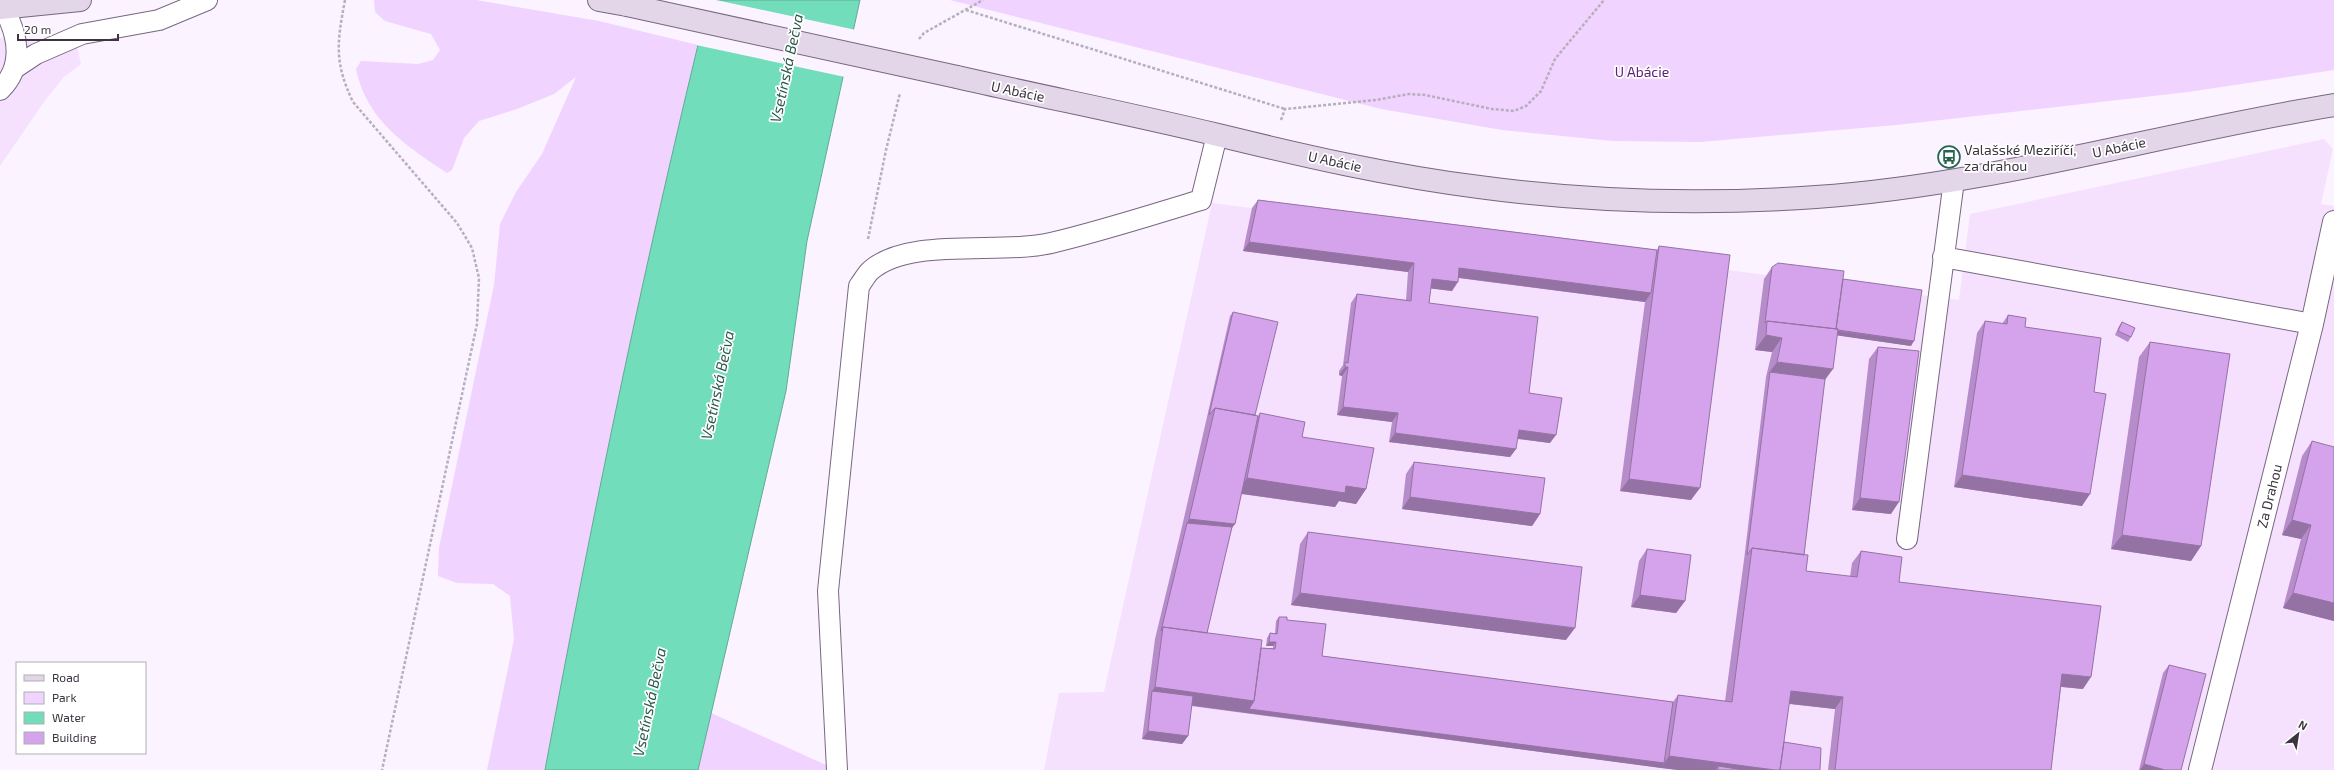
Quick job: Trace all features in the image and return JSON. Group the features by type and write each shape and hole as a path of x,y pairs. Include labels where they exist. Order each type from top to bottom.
{"main road":[{"path":"2,7 80,0"},
{"name":"U Abácie","path":"599,0 957,77 1354,166 1478,187 1593,199 1701,200 1816,197 1954,180 2270,115 2334,105"}],"street":[{"name":"Za Drahou","path":"2200,770 2312,324 2334,222"}],"lane":[{"path":"14,68 36,54 82,34 160,20 207,0"},
{"path":"0,90 14,68 18,47 13,25 2,7"},
{"path":"837,770 828,591 859,286 870,271 886,261 914,252 1021,248 1050,243 1201,200 1218,135"},
{"path":"1907,539 1954,180"},
{"path":"1943,257 2312,324"}],"path":[{"path":"345,0 339,32 339,57 342,79 351,97 457,223 472,248 479,278 477,324 382,770"},
{"path":"915,43 924,33 983,0"},
{"path":"966,10 1285,109 1376,100 1409,94 1425,95 1492,109 1514,111 1526,106 1542,91 1555,59 1604,0"},
{"path":"868,240 886,150 901,89"},
{"path":"1269,147 1285,109"}],"shaded area":[{"path":"0,38 77,47 81,64 64,77 46,99 0,166"},
{"path":"2324,139 2333,149 2321,204 2334,206 2334,770 1044,770 1059,693 1104,692 1212,203 1959,300 1970,214"}],"green space":[{"path":"374,0 476,0 599,21 698,45 549,770 487,770 514,639 510,596 493,584 457,583 438,576 439,548 494,285 500,224 516,192 542,154 576,77 554,94 517,109 479,121 464,138 452,170 447,173 403,142 390,130 369,103 361,87 356,69 361,61 418,64 433,60 440,50 431,34 385,21 375,12"},
{"name":"U Abácie","path":"950,0 2334,0 2334,70 2188,92 1896,125 1700,142 1613,141 1502,130 1381,109"},
{"path":"711,713 837,770 698,770"}],"water":[{"name":"Vsetínská Bečva","path":"709,0 860,0 807,241 786,391 698,770 545,770 621,384"}],"pier":[{"path":"707,0 716,0 856,30 845,77 696,45"}],"building":[{"path":"1258,200 1657,250 1651,293 1459,268 1458,282 1432,279 1429,303 1538,317 1529,393 1562,398 1556,435 1519,430 1516,449 1395,433 1398,413 1343,407 1348,367 1345,367 1345,362 1348,363 1357,294 1411,301 1414,263 1249,242"},
{"path":"1659,246 1730,255 1700,488 1629,479"},
{"path":"1778,263 1844,271 1836,329 1767,321 1765,323 1772,267"},
{"path":"1843,279 1922,290 1914,341 1836,329"},
{"path":"1233,312 1278,322 1255,415 1215,408 1209,415"},
{"path":"2008,315 2026,318 2025,327 2101,338 2094,392 2106,394 2090,494 1962,475 1985,321 2007,324"},
{"path":"1767,321 1838,329 1833,369 1777,362 1782,338 1766,335"},
{"path":"2122,322 2135,328 2131,337 2118,331"},
{"path":"2150,342 2230,354 2201,546 2122,535"},
{"path":"1878,347 1919,351 1899,502 1860,498"},
{"path":"1770,372 1825,379 1804,555 1752,548 1747,555"},
{"path":"1215,408 1258,416 1235,524 1189,519"},
{"path":"1260,413 1305,422 1302,437 1374,448 1366,489 1346,486 1345,493 1247,478"},
{"path":"2312,441 2334,447 2334,603 2293,593 2311,525 2292,520"},
{"path":"1414,462 1545,478 1540,514 1410,497"},
{"path":"1187,523 1232,527 1207,633 1163,627 1161,631"},
{"path":"1308,532 1582,567 1575,628 1300,593"},
{"path":"1752,548 1808,555 1806,571 1857,577 1861,551 1902,557 1899,582 2101,606 2091,677 2062,674 2051,770 1835,770 1843,697 1791,691 1780,770 1669,756 1678,695 1732,702"},
{"path":"1647,549 1691,555 1685,601 1640,595"},
{"path":"1279,617 1287,617 1287,620 1326,624 1322,656 1673,702 1664,763 1249,709 1254,701 1261,648 1275,649 1276,642 1269,642 1270,633 1277,634"},
{"path":"1163,627 1262,640 1254,701 1155,687"},
{"path":"2169,665 2206,674 2181,770 2165,770 2144,764"},
{"path":"1152,691 1193,696 1188,736 1148,731"},
{"path":"1784,742 1821,748 1820,770 1781,770"},
{"path":"1718,766 1744,770 1718,770"}],"place":[{"name":"Valašské Meziříčí, za drahou","path":"1949,157"}]}
